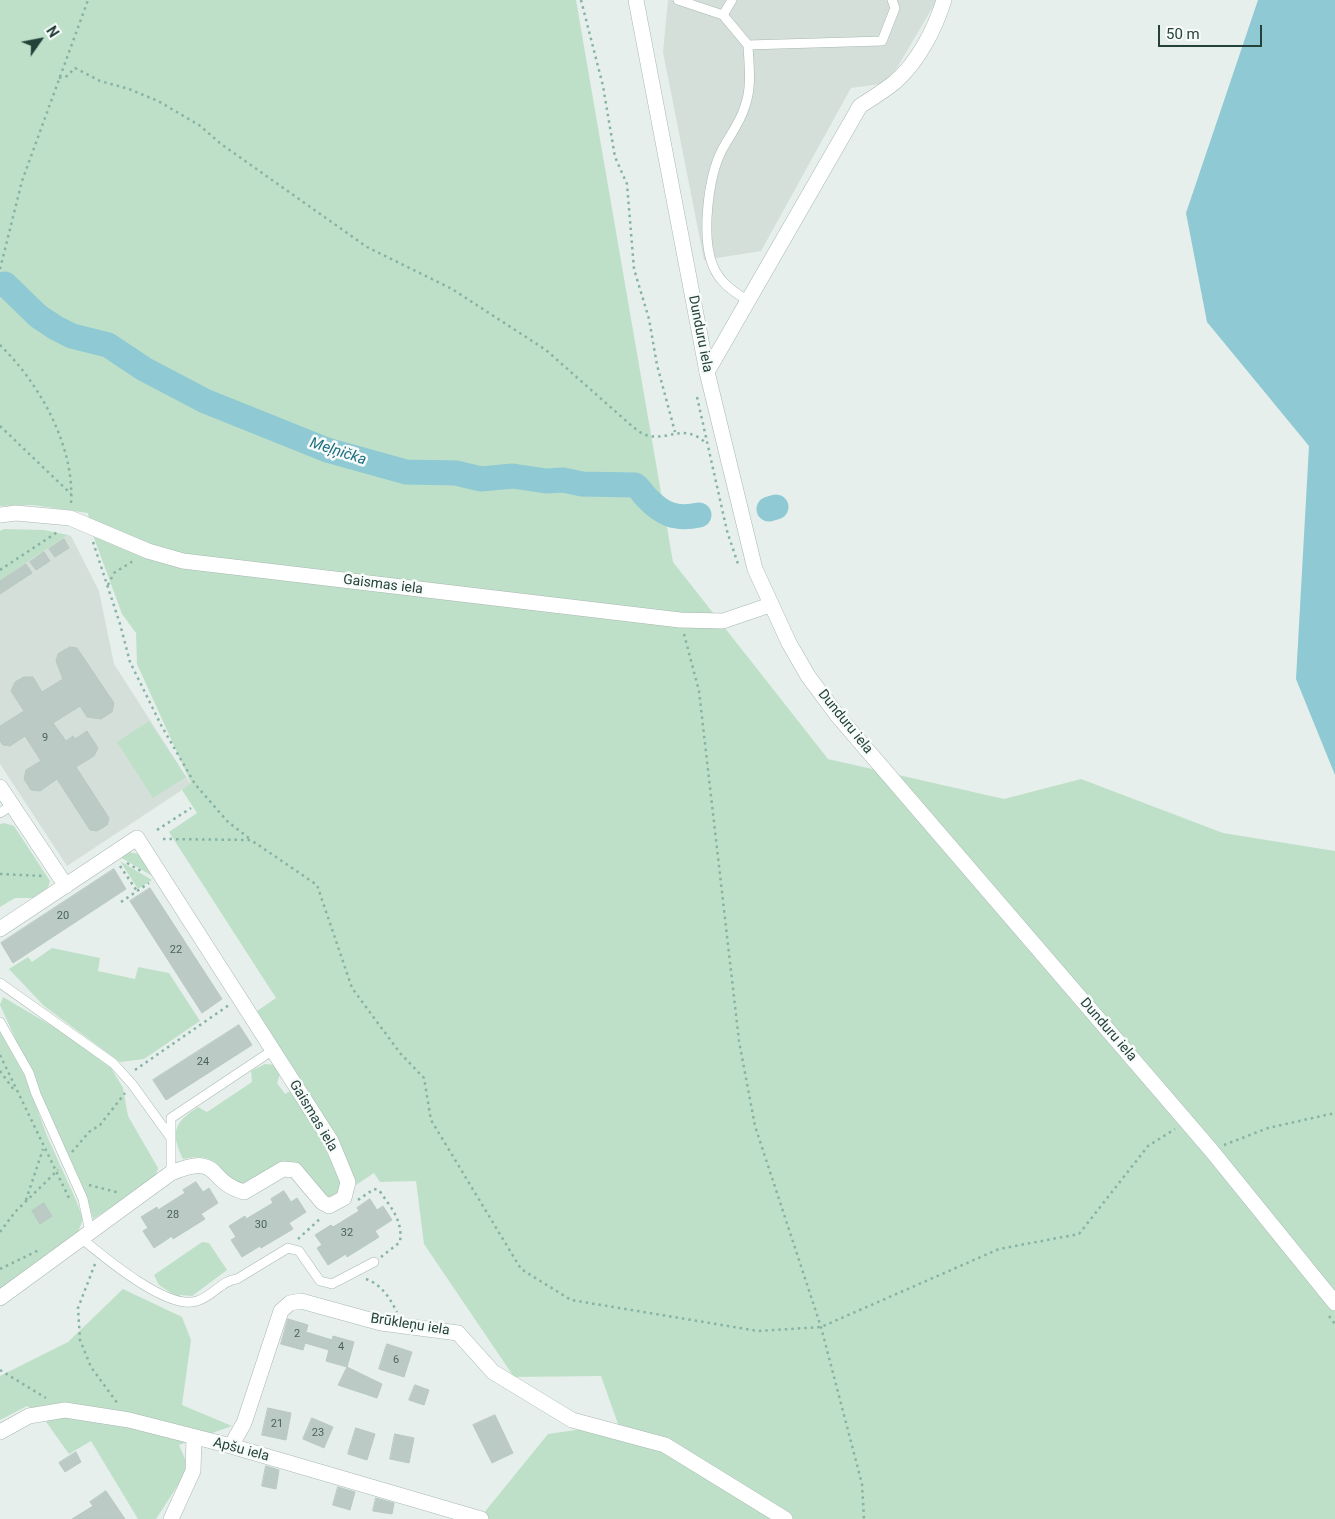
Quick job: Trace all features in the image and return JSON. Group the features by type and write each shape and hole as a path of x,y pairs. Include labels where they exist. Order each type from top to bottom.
{"street":[{"name":"Dunduru iela","path":"636,0 707,372 755,569 770,605 808,676 837,714 1211,1150 1335,1303"},
{"path":"707,372 860,106 895,82 914,59 936,25 944,0"},
{"name":"Gaismas iela","path":"0,515 44,515 81,522 148,551 183,561 680,620 723,621 770,605"},
{"path":"0,787 6,809 63,881"},
{"name":"Gaismas iela","path":"0,929 63,881 137,838 159,878 240,998 331,1141 348,1182 344,1198"},
{"path":"0,1298 171,1173 201,1164 212,1169 230,1188 244,1192 283,1169 296,1170 322,1202 330,1206 344,1198"},
{"name":"Brūkleņu iela","path":"231,1446 244,1423 281,1310 290,1303 301,1301 381,1323 458,1333 494,1372 572,1420 665,1445 785,1519"},
{"name":"Apšu iela","path":"0,1432 29,1416 65,1410 129,1420 231,1446 481,1519"},
{"path":"171,1519 193,1471 194,1438"}],"lane":[{"path":"678,0 723,15 748,45 749,89 746,105 739,126 722,150 712,176 708,202 708,239 712,266 726,286 748,301"},
{"path":"723,15 732,0"},
{"path":"748,45 882,41 895,8 892,0"},
{"path":"0,982 113,1063 125,1076 171,1138"},
{"path":"0,1022 29,1073 82,1199 86,1235 99,1253 136,1282 184,1304 199,1301 231,1280 238,1279 288,1248 299,1251 320,1281 332,1284 374,1262"},
{"path":"171,1173 170,1118 273,1050"}],"path":[{"path":"0,269 22,181 88,0"},
{"path":"581,0 603,86 616,157 627,184 634,269 649,318 657,365 675,432"},
{"path":"58,78 67,76 75,68 100,81 129,89 158,101 199,125 221,144 368,247 452,289 546,350 633,427 646,435 657,436 675,432 697,435 706,443"},
{"path":"0,345 38,395 61,436 71,476 72,494 0,426"},
{"path":"0,570 81,522 108,585 130,662 161,725 194,784 227,821 251,840 317,885 352,988 400,1053 424,1078 431,1120 521,1269 572,1300 758,1331 821,1327 999,1249 1079,1234 1148,1146 1174,1129"},
{"path":"108,585 114,573 148,551"},
{"path":"680,620 699,691 739,1041 755,1126 821,1327 862,1484 864,1519"},
{"path":"157,830 191,808"},
{"path":"162,839 251,840"},
{"path":"112,854 159,878"},
{"path":"112,854 137,892"},
{"path":"0,874 63,881"},
{"path":"122,902 159,878"},
{"path":"125,1076 240,998"},
{"path":"0,1055 18,1096 74,1209"},
{"path":"0,1071 18,1096"},
{"path":"1211,1150 1268,1128 1335,1113"},
{"path":"25,1202 43,1148"},
{"path":"74,1180 95,1188 138,1197"},
{"path":"344,1198 348,1205 374,1189 379,1190 399,1220 400,1242 374,1262"},
{"path":"288,1248 323,1216 330,1206"},
{"path":"99,1253 78,1308 80,1340 91,1368 129,1420"},
{"path":"352,1274 375,1283 387,1294 405,1326"},
{"path":"0,1370 65,1410"}],"shaded area":[{"path":"668,0 937,0 888,83 851,88 761,251 704,260 663,52"},
{"path":"68,535 71,536 99,591 114,664 191,784 67,866 0,764 0,580"}],"green space":[{"path":"0,0 576,0 673,562 828,759 1004,799 1081,779 1223,833 1335,851 1335,1519 479,1519 548,1434 618,1424 601,1376 514,1377 424,1244 416,1181 380,1182 374,1173 356,1185 333,1133 257,1011 276,998 169,832 197,813 182,790 191,783 137,664 136,633 122,614 90,527 88,513 33,505 0,506"},
{"path":"4,529 44,530 68,535 0,580 0,531"},
{"path":"149,721 186,777 153,798 117,742"},
{"path":"4,823 14,826 50,881 48,888 35,898 15,898 0,907 0,824"},
{"path":"128,852 139,854 154,877 120,857"},
{"path":"120,861 152,880 138,889"},
{"path":"52,948 100,958 98,971 135,979 138,967 169,973 200,1021 144,1059 120,1062 44,1006 9,969 28,957 32,962"},
{"path":"3,997 59,1030 111,1068 123,1088 128,1116 158,1168 155,1179 93,1219 86,1194 0,1005"},
{"path":"0,1032 26,1078 47,1136 83,1219 77,1235 0,1289"},
{"path":"265,1064 277,1065 281,1071 277,1083 285,1094 290,1091 295,1093 327,1145 325,1148 342,1184 342,1191 327,1200 306,1172 297,1165 290,1163 271,1168 241,1186 233,1183 214,1162 197,1157 183,1159 176,1142 179,1123 198,1107 207,1112 252,1082 251,1071"},
{"path":"202,1242 209,1243 227,1270 192,1296 180,1295 179,1298 159,1285 154,1275"},
{"path":"123,1289 182,1317 191,1340 182,1405 232,1426 179,1445 189,1468 156,1519 138,1519 91,1441 69,1454 42,1416 27,1406 0,1420 0,1376 68,1342"}],"water":[{"path":"1258,0 1335,0 1335,775 1296,679 1309,446 1207,322 1186,213"}],"building":[{"path":"64,539 69,548 55,557 49,549"},
{"path":"44,552 50,561 36,570 30,562"},
{"path":"26,564 32,573 0,594 0,581"},
{"path":"70,647 77,648 114,703 112,712 101,719 87,717 80,706 53,723 66,741 73,736 75,739 87,731 98,748 94,756 76,767 109,818 107,825 97,831 90,830 57,779 40,791 31,790 24,779 26,770 41,761 25,736 10,746 3,745 0,741 0,726 24,711 11,691 15,682 24,677 33,677 42,692 63,679 56,661 58,654"},
{"path":"114,869 126,889 13,963 1,943"},
{"path":"150,888 222,999 202,1013 130,901"},
{"path":"239,1025 252,1045 166,1100 153,1080"},
{"path":"196,1182 203,1192 209,1188 218,1203 201,1214 205,1219 173,1239 172,1236 154,1248 143,1231 148,1228 141,1217 157,1207 158,1210 185,1193 183,1190"},
{"path":"284,1191 291,1202 297,1198 306,1212 289,1223 293,1229 242,1257 231,1240 236,1237 229,1226 245,1216 246,1219 273,1203 271,1199"},
{"path":"370,1199 377,1210 383,1206 392,1220 375,1231 379,1237 347,1257 346,1254 328,1265 317,1248 322,1245 315,1235 331,1225 333,1227 359,1211 357,1208"},
{"path":"44,1203 52,1216 40,1224 32,1211"},
{"path":"288,1319 308,1325 306,1332 332,1340 333,1336 354,1342 347,1367 326,1361 329,1350 305,1343 303,1350 281,1344"},
{"path":"387,1344 412,1352 404,1377 379,1369"},
{"path":"347,1367 382,1384 377,1398 338,1385"},
{"path":"415,1385 429,1390 424,1405 409,1400"},
{"path":"268,1408 291,1413 286,1440 262,1435"},
{"path":"495,1415 513,1453 492,1463 473,1425"},
{"path":"312,1418 333,1427 324,1448 303,1439"},
{"path":"356,1428 375,1434 367,1460 348,1454"},
{"path":"395,1434 414,1438 409,1463 390,1459"},
{"path":"76,1452 81,1462 65,1472 59,1463"},
{"path":"266,1466 279,1470 276,1489 262,1486"},
{"path":"338,1487 355,1492 350,1510 333,1505"},
{"path":"106,1491 125,1519 72,1519 93,1506 90,1502"},
{"path":"376,1498 394,1503 392,1514 373,1511"}],"waterway":[{"name":"Meļņička","path":"5,284 38,316 56,328 72,336 108,345 144,369 205,401 327,450 406,472 456,473 481,479 513,476 546,481 563,480 582,484 635,485 652,503 663,511 683,517 699,515"},
{"name":"Meļņička","path":"769,509 776,507"}]}
